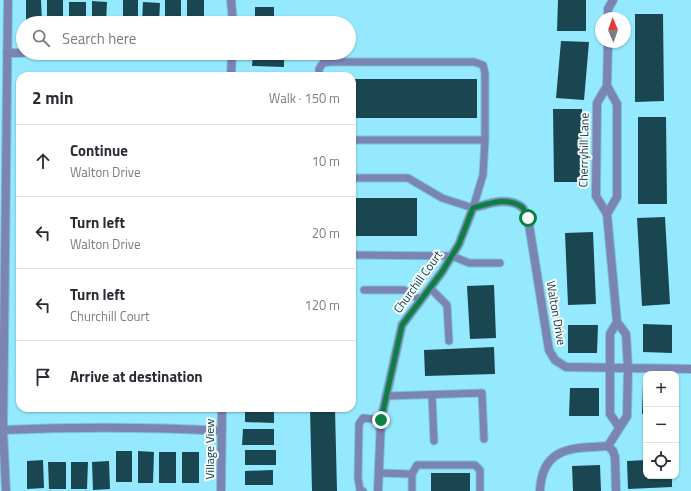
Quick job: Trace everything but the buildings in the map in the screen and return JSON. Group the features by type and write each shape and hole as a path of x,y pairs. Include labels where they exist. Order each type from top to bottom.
{"street":[{"path":"6,491 3,430 8,0"},
{"path":"231,0 232,16"},
{"path":"608,12 613,0"},
{"name":"Cherryhill Lane","path":"608,48 607,86 597,103 596,196 608,214 618,322 626,334 628,368 627,416 608,446"},
{"path":"7,53 16,53"},
{"path":"231,72 232,60"},
{"path":"607,86 617,104 617,197 608,214"},
{"name":"Walton Drive","path":"473,208 496,202 513,203 523,208 528,218 549,350 555,360 566,367 610,369 691,369"},
{"name":"Churchill Court","path":"378,491 381,420 402,325 442,272 452,256 459,244 473,208"},
{"name":"Cherryhill Lane","path":"618,322 610,334 610,414 619,427"},
{"name":"Village View","path":"221,491 222,412"},
{"path":"3,430 42,428 222,430"},
{"path":"540,491 540,482 546,465 557,454 574,448 608,446 613,451 616,491"}],"lane":[{"path":"319,72 323,63 331,62 474,62 483,65 486,73 483,174 473,208 442,198 408,178 356,178"},
{"path":"356,140 485,140"},
{"path":"356,255 452,256 469,263 500,262"},
{"path":"430,288 447,305 449,341"},
{"path":"364,290 404,290 421,300"},
{"path":"386,396 482,393 484,439"},
{"path":"432,395 434,441"},
{"path":"364,491 360,490 358,478 359,424 363,418 381,420"},
{"path":"412,491 412,474 417,465 475,465 480,470 480,491"},
{"path":"379,473 412,474"}],"route":[{"path":"381,420 402,325 442,272 459,244 473,208 496,202 513,203 523,208 528,218"}]}
